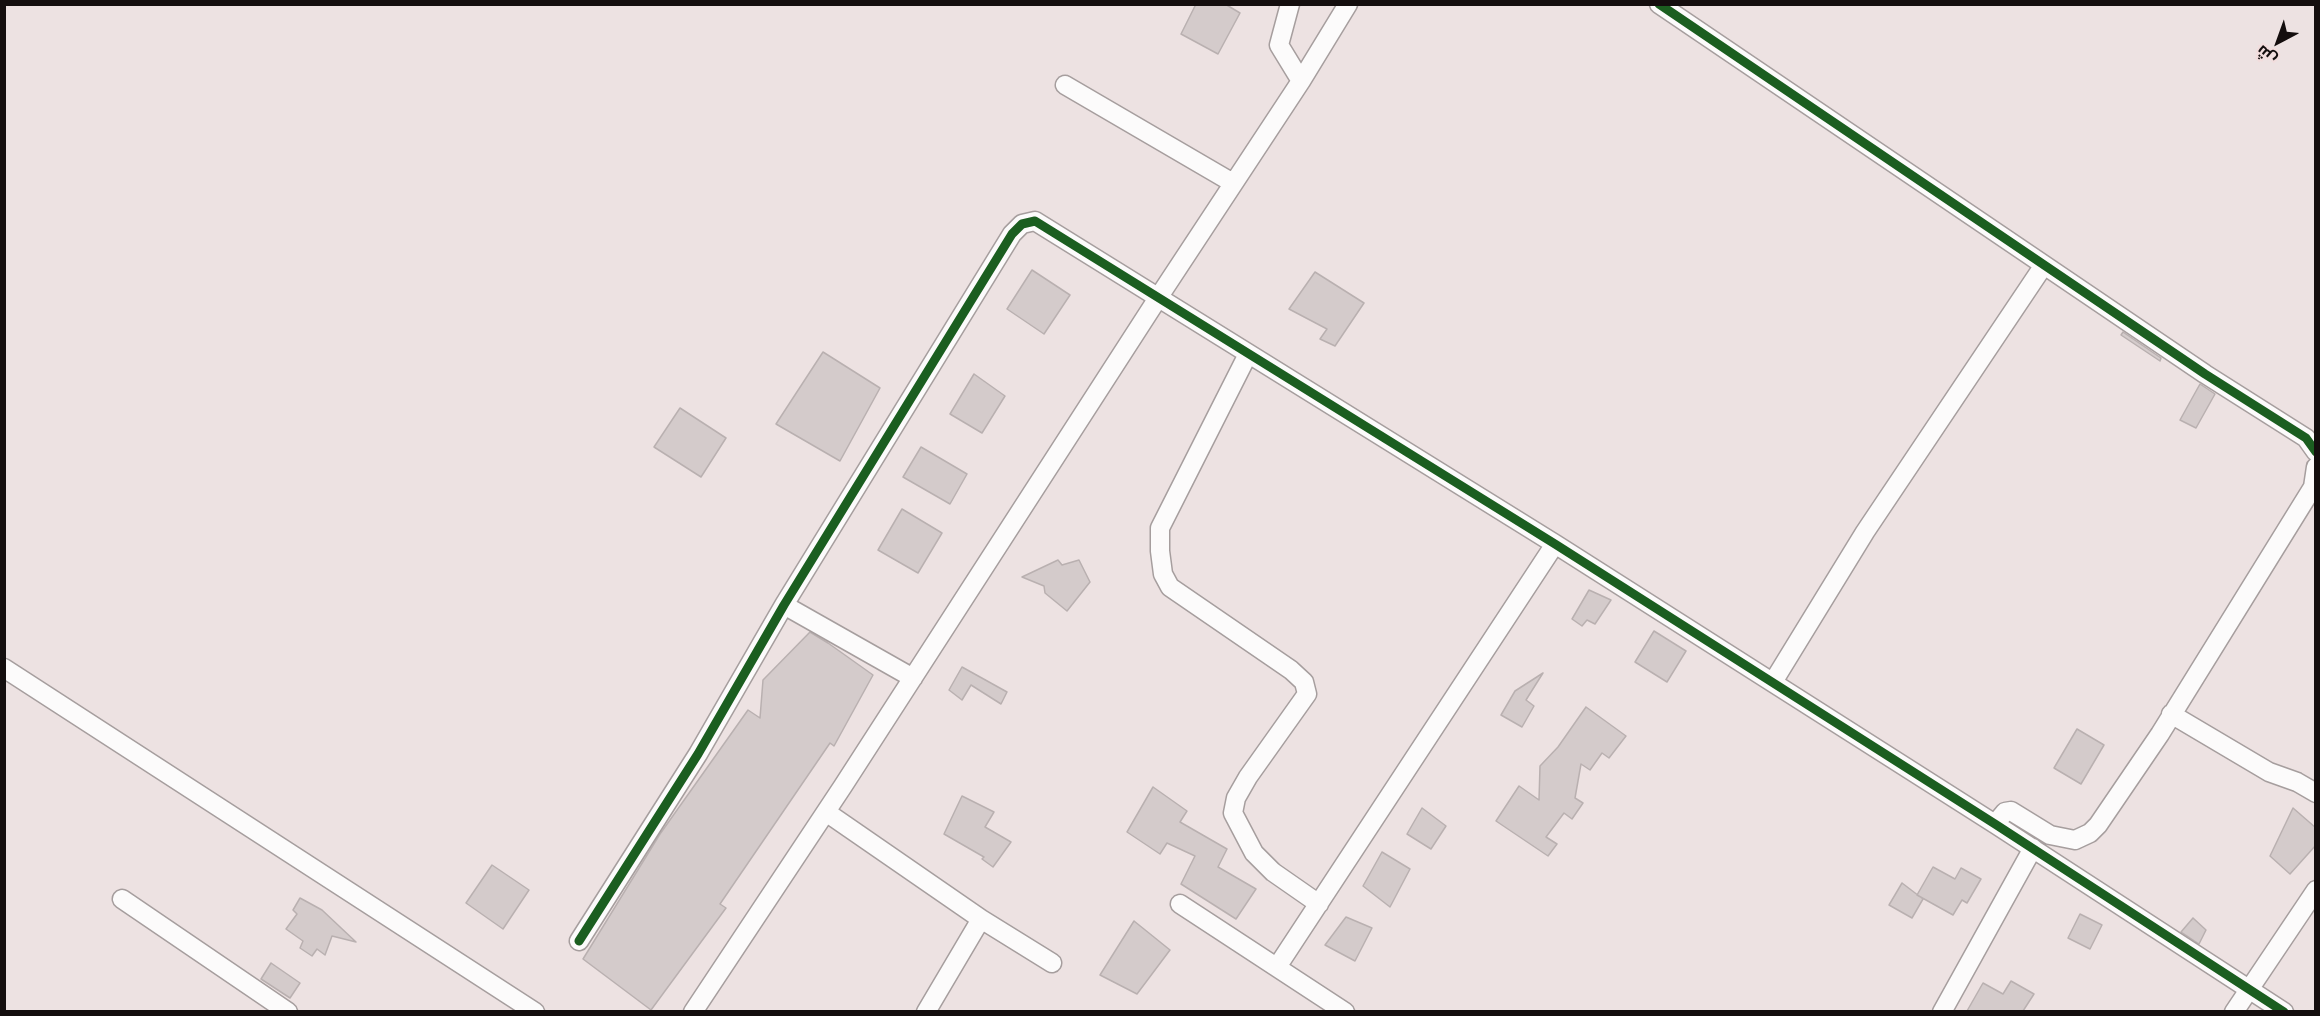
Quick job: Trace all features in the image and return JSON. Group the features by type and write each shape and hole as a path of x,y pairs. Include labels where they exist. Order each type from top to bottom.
{"street":[{"path":"1290,4 1278,45 1301,81"},
{"path":"693,1011 826,812 1301,81 1347,4"},
{"path":"1659,4 2205,374 2306,438 2316,452"},
{"path":"1065,85 1233,183"},
{"path":"579,941 698,754 784,605 1012,234 1022,224 1035,221 1555,544 2033,848 2284,1011"},
{"path":"1773,682 1865,532 2044,265"},
{"path":"1248,354 1160,528 1163,574 1170,587 1292,670 1304,682 1307,694 1248,777 1236,798 1233,813 1254,853 1273,872 1319,904"},
{"path":"1995,824 2005,812 2011,811 2050,836 2075,840 2090,833 2098,825 2172,714 2313,487 2316,467"},
{"path":"1277,967 1555,544"},
{"path":"784,605 913,678"},
{"path":"4,668 535,1011"},
{"path":"2172,714 2260,767 2297,782 2316,793"},
{"path":"826,812 981,919 1052,963"},
{"path":"1942,1011 2033,848"},
{"path":"2234,1011 2316,890"},
{"path":"122,899 288,1011"},
{"path":"1180,904 1345,1011"},
{"path":"926,1011 981,919"}],"building":[{"path":"1196,4 1225,4 1240,13 1218,54 1181,34"},
{"path":"1032,270 1070,295 1044,334 1007,309"},
{"path":"1315,272 1364,303 1335,346 1320,339 1327,329 1289,309"},
{"path":"2123,332 2161,358 2160,361 2121,335"},
{"path":"823,352 880,388 840,461 776,424"},
{"path":"974,374 1005,396 982,433 950,414"},
{"path":"2200,384 2215,394 2196,428 2180,420"},
{"path":"680,408 726,438 701,477 654,447"},
{"path":"921,447 967,474 950,504 903,477"},
{"path":"902,509 942,533 918,573 878,550"},
{"path":"1058,560 1062,565 1079,560 1090,582 1067,611 1045,593 1044,586 1022,577"},
{"path":"1589,590 1611,600 1595,624 1587,620 1582,626 1572,619"},
{"path":"1654,631 1686,651 1667,682 1635,662"},
{"path":"810,632 873,675 834,746 830,743 720,904 726,908 651,1010 583,959 660,834 748,710 760,718 763,680"},
{"path":"962,667 1007,692 1001,704 971,685 962,700 949,690"},
{"path":"1543,673 1526,700 1534,706 1522,727 1501,715 1515,691"},
{"path":"1586,707 1626,736 1609,758 1602,753 1590,770 1581,764 1575,798 1583,803 1572,819 1564,813 1546,837 1557,844 1548,856 1496,821 1519,786 1539,800 1540,766 1558,747"},
{"path":"2077,729 2104,745 2081,784 2054,768"},
{"path":"1153,787 1187,811 1180,822 1227,849 1218,867 1256,889 1236,919 1181,884 1195,856 1167,843 1160,854 1127,832"},
{"path":"962,796 994,812 985,827 1011,842 993,867 982,859 984,857 944,834"},
{"path":"1422,808 1446,826 1431,849 1407,834"},
{"path":"2293,808 2316,828 2316,845 2290,874 2270,856"},
{"path":"1382,852 1410,869 1390,907 1363,886"},
{"path":"492,865 529,890 503,929 466,903"},
{"path":"1933,867 1955,879 1961,868 1981,879 1967,903 1962,900 1953,915 1917,895"},
{"path":"1902,883 1923,899 1912,918 1889,905"},
{"path":"300,898 322,910 356,942 332,936 325,955 317,949 312,956 300,948 303,941 286,929 297,914 293,910"},
{"path":"2080,914 2102,925 2090,949 2068,938"},
{"path":"1346,917 1372,928 1355,961 1325,945"},
{"path":"2193,918 2206,930 2199,944 2181,932"},
{"path":"1134,921 1170,950 1137,994 1100,975"},
{"path":"271,963 300,983 290,998 261,979"},
{"path":"2011,981 2034,994 2023,1011 1967,1011 1983,983 2003,994"}],"cycle path":[{"path":"1659,4 2205,374 2306,438 2316,452"},
{"path":"579,941 698,754 784,605 1012,234 1022,224 1035,221 1555,544 1995,824 2284,1012"}]}
